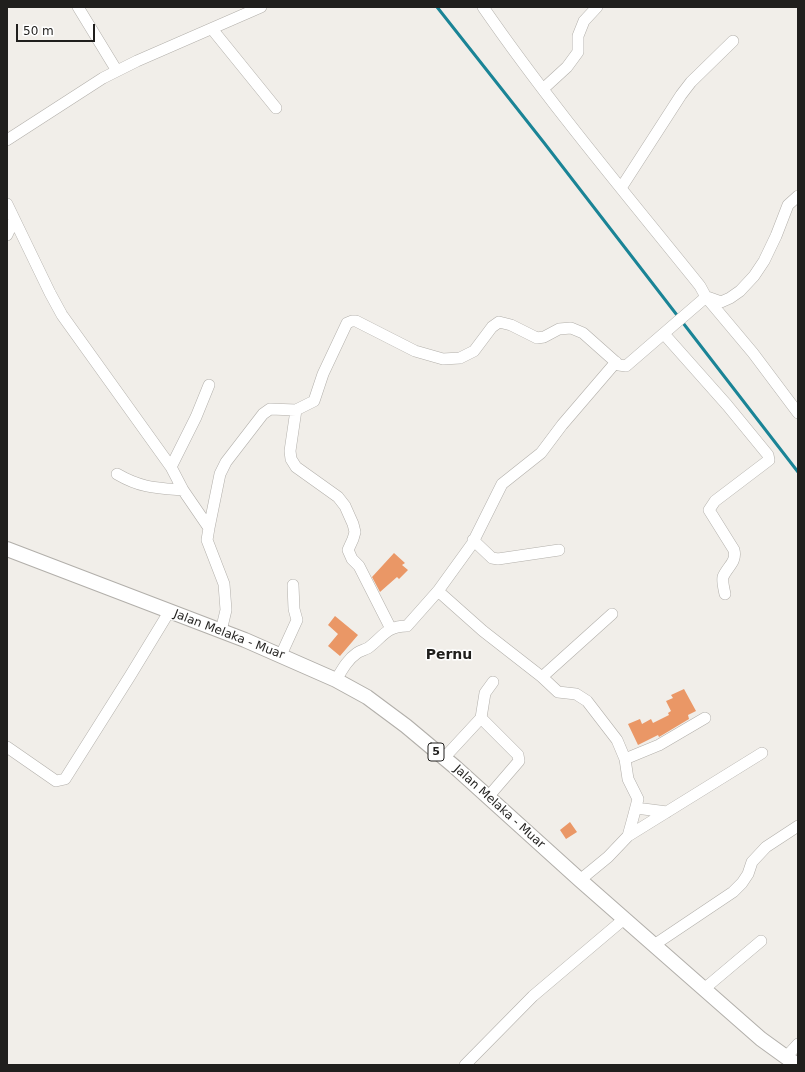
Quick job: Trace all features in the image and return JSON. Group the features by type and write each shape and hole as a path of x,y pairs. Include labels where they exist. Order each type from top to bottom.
{"main road":[{"name":"Jalan Melaka - Muar","path":"7,548 221,631 285,646 340,673 372,702 406,726 444,758 624,919 761,1039 791,1062"}],"street":[{"path":"78,7 117,71"},
{"path":"7,140 61,104 117,71 261,7"},
{"path":"483,7 507,42 543,89 700,286 706,297 753,353 798,413"},
{"path":"543,89 567,66 578,52 578,36 584,21 597,7"},
{"path":"212,28 276,108"},
{"path":"621,188 691,82 733,41"},
{"path":"706,297 721,302 740,291 754,276 764,261 776,236 788,205 798,196"},
{"path":"7,204 50,293 62,314 171,467 183,490 209,528"},
{"path":"7,235 14,220"},
{"path":"221,631 226,610 224,584 208,540 220,474 226,462 263,414 270,409 296,410 314,400 323,374 347,323 356,321 415,351 443,359 460,358 474,351 492,327 499,322 511,325 537,338 544,337 559,329 570,328 583,333 619,365 626,366 692,311 706,297"},
{"path":"668,331 768,454 769,460 715,501 710,510 734,550 734,560 724,575 723,580 725,594"},
{"path":"340,673 358,652 366,649 396,626 407,626 438,591 473,540 502,484 541,453 562,425 616,362"},
{"path":"171,467 196,417 208,385"},
{"path":"296,410 290,452 291,459 296,466 338,497 345,506 355,532 348,550 352,559 359,566 391,629"},
{"path":"117,474 132,483 154,488 183,490"},
{"path":"473,540 492,558 498,559 559,550"},
{"path":"285,646 297,620 294,609 293,585"},
{"path":"438,591 483,631 542,677 558,692 576,694 587,701 617,740 625,759 628,779 638,799 628,836"},
{"path":"7,747 56,781 65,779 169,612"},
{"path":"542,677 612,614"},
{"path":"444,758 481,718 485,693 493,682"},
{"path":"481,718 518,754 519,761 488,797"},
{"path":"625,759 659,745 705,718"},
{"path":"580,880 608,857 628,836 762,753"},
{"path":"636,808 667,812"},
{"path":"654,945 733,892 748,874 752,862 766,847 798,826"},
{"path":"465,1065 533,996 624,919"},
{"path":"704,989 761,941"},
{"path":"791,1062 798,1044"}],"building":[{"path":"394,553 405,563 402,565 408,570 399,579 397,577 380,592 372,577"},
{"path":"335,616 358,635 340,656 328,646 338,634 328,625"},
{"path":"684,689 696,711 688,715 689,719 659,737 658,735 638,745 628,724 640,719 642,724 651,719 653,723 669,715 668,713 671,711 666,701 673,698 671,695"},
{"path":"570,822 577,832 566,839 560,830"}],"waterway":[{"path":"437,7 545,144 798,472"}],"district":[{"name":"Pernu","path":"449,655"}]}
